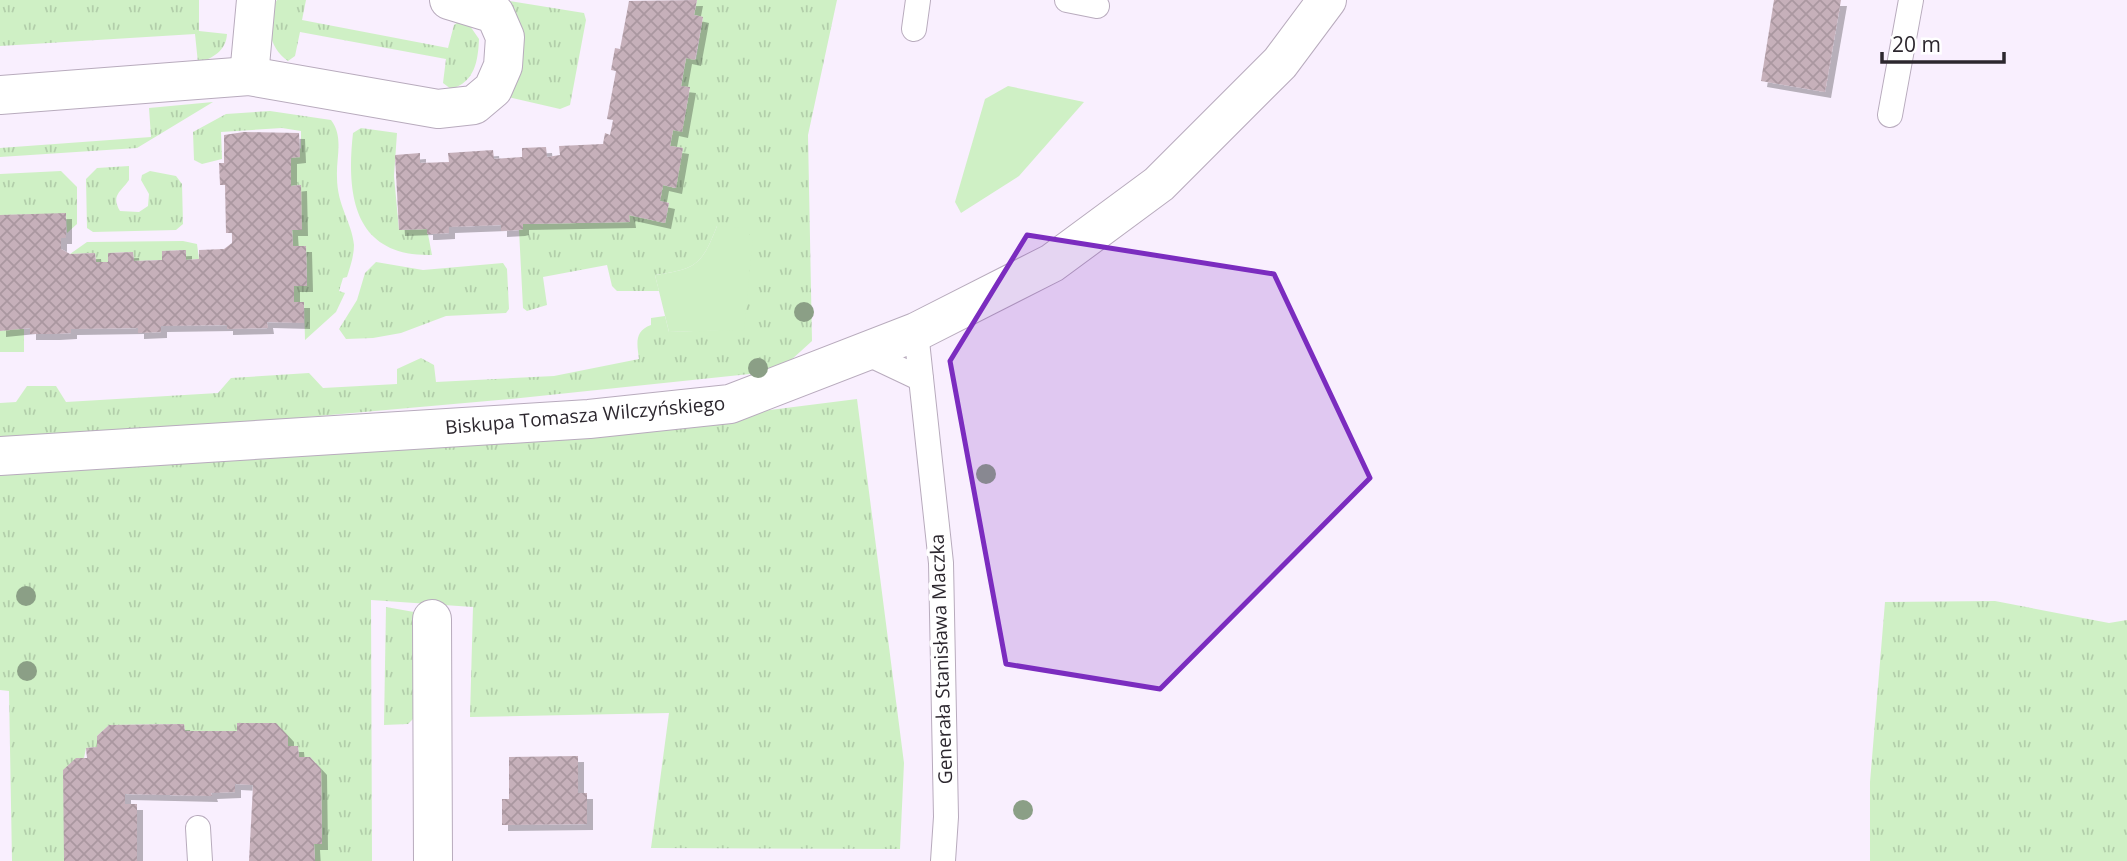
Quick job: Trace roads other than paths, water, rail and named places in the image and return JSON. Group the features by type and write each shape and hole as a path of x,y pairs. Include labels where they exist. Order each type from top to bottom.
{"street":[{"path":"249,76 256,0"},
{"path":"0,95 249,76 438,109 474,104 493,89 503,66 505,37 495,14 449,0"},
{"name":"Biskupa Tomasza Wilczyńskiego","path":"0,457 589,419 730,404 916,332 1052,263 1159,184 1280,63 1327,0"},
{"path":"432,619 433,861"}],"lane":[{"path":"914,30 918,0"},
{"path":"1067,0 1097,6"},
{"path":"1890,115 1911,0"},
{"name":"Generała Stanisława Maczka","path":"916,332 942,563 946,817 943,861"},
{"path":"866,353 921,379"},
{"path":"198,828 200,861"}]}
